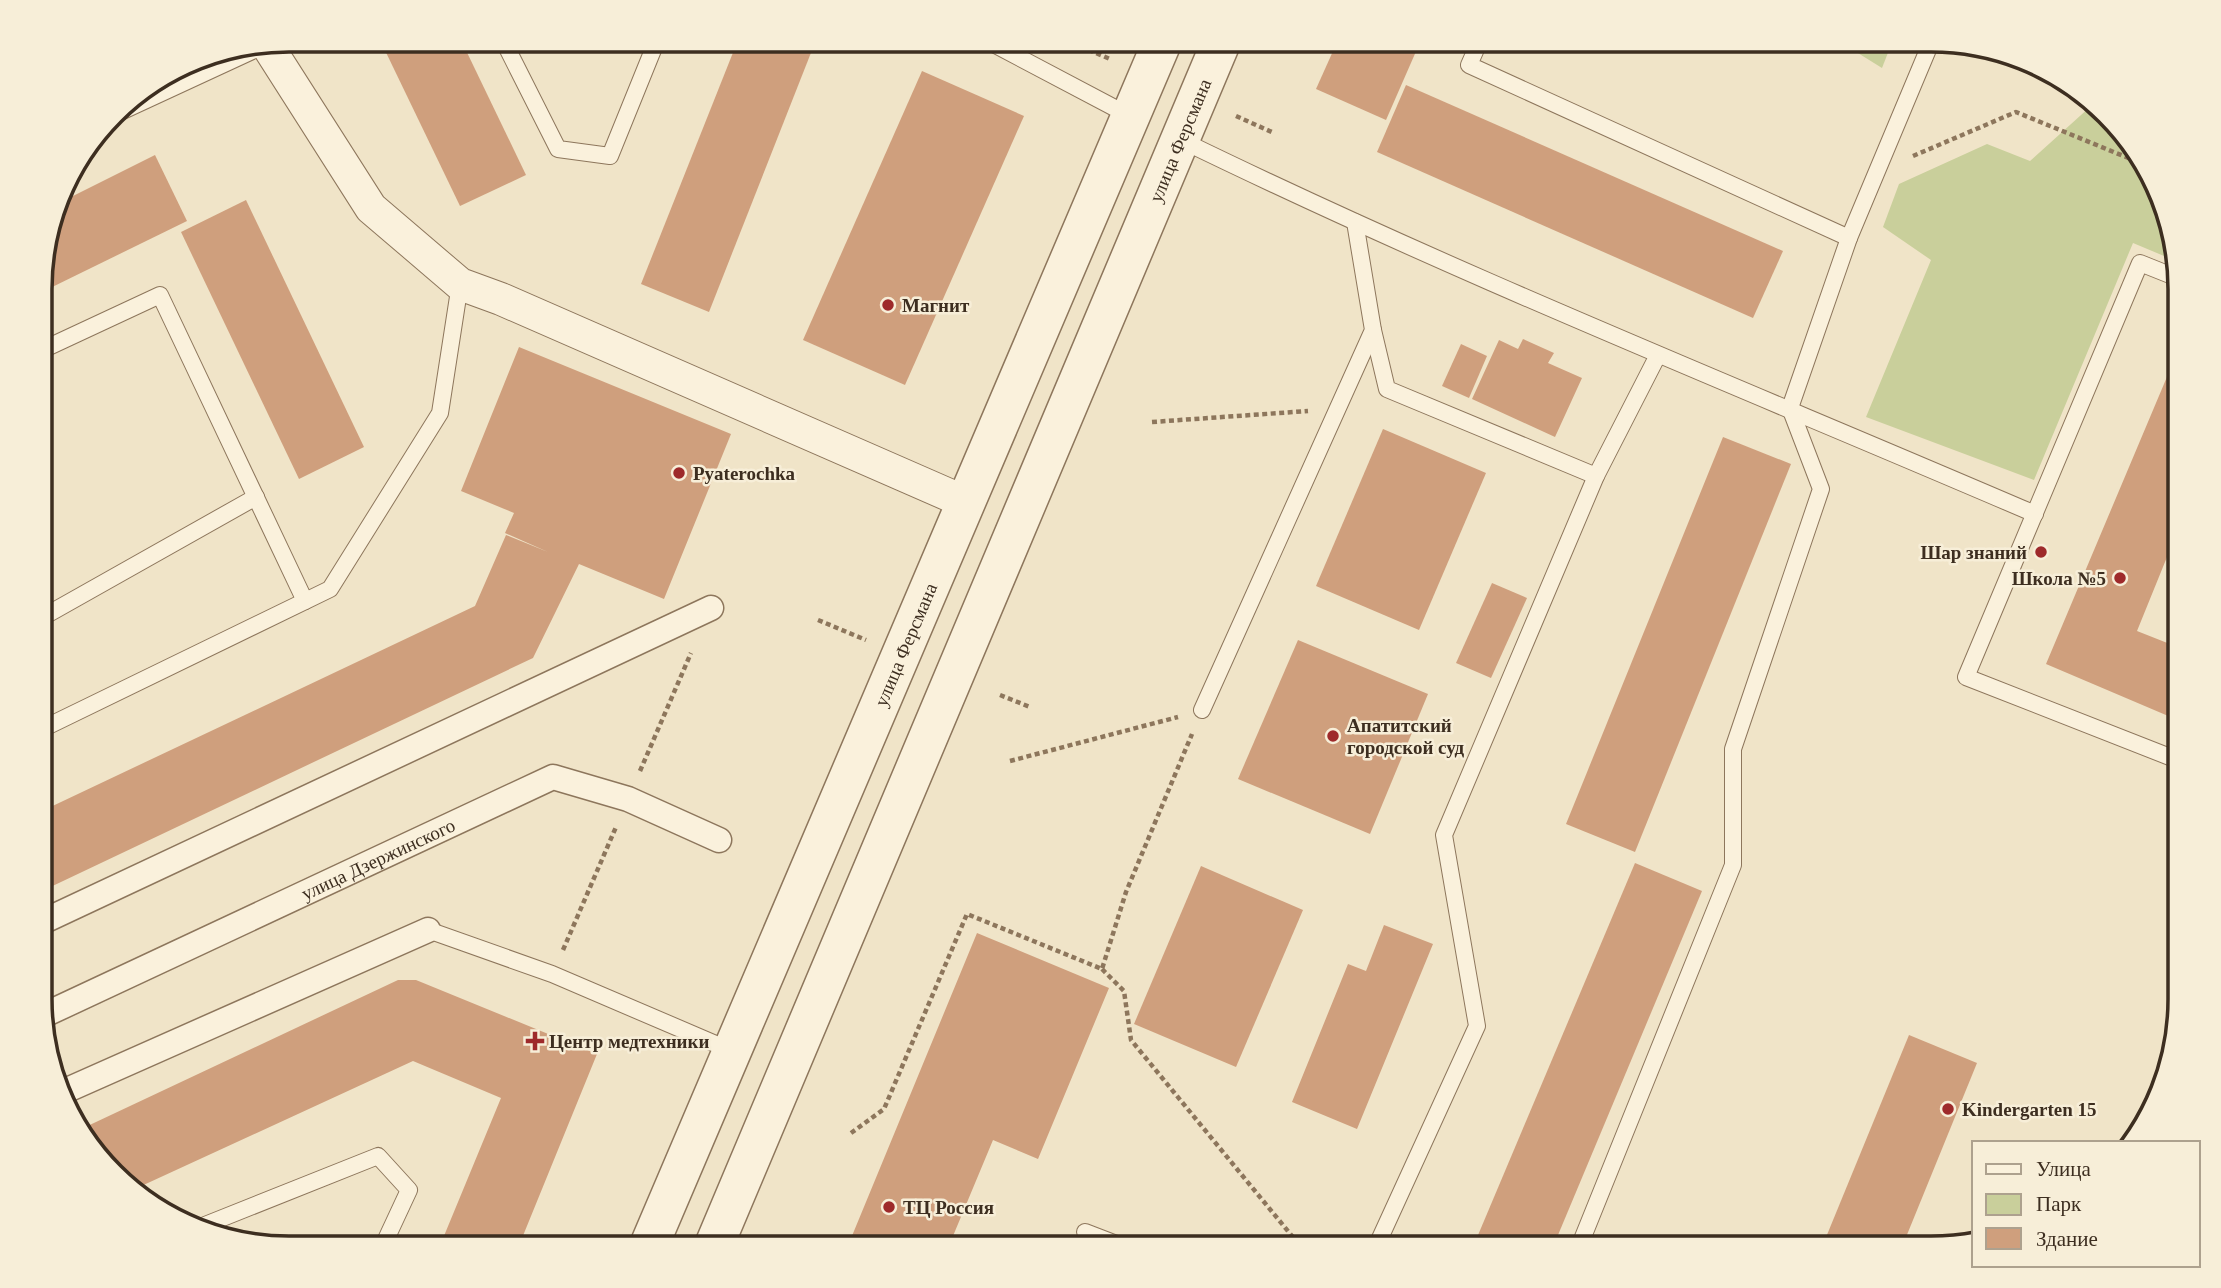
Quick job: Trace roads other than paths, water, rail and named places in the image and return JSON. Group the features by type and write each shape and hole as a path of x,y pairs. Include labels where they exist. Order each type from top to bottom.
{"street":[{"name":"улица Ферсмана","path":"653,1236 1158,52"},
{"name":"улица Ферсмана","path":"718,1236 1217,52"},
{"path":"271,54 371,208 460,284 501,299 965,502"},
{"path":"1130,116 1181,140"},
{"path":"52,917 711,608"},
{"name":"улица Дзержинского","path":"53,1011 553,777 628,799 719,840"},
{"path":"71,1089 428,930"}],"lane":[{"path":"509,52 558,149 610,156 652,52"},
{"path":"1009,52 1130,116"},
{"path":"1475,52 1469,65 1849,238"},
{"path":"1584,1235 1733,865 1732,749 1821,489 1790,408 1849,238 1927,52"},
{"path":"149,99 232,60"},
{"path":"1181,140 1355,222 1658,355 1790,408 2035,514"},
{"path":"1355,222 1373,330 1387,389 1596,476"},
{"path":"2168,274 2140,263 1966,677 2168,756"},
{"path":"52,724 330,589 440,413 460,284"},
{"path":"52,345 160,295 304,601"},
{"path":"1202,710 1373,330"},
{"path":"1381,1235 1476,1026 1444,835 1596,476 1658,355"},
{"path":"52,612 256,497"},
{"path":"428,930 552,974 732,1051"},
{"path":"213,1222 378,1156 409,1190 388,1236"},
{"path":"1085,1232 1094,1236"}],"place":[{"name":"Магнит","path":"888,305"},
{"name":"Pyaterochka","path":"679,473"},
{"name":"Шар знаний","path":"2041,552"},
{"name":"Школа №5","path":"2120,578"},
{"name":"Апатитский городской суд","path":"1333,736"},
{"name":"Центр медтехники","path":"535,1041"},
{"name":"Kindergarten 15","path":"1948,1109"},
{"name":"ТЦ Россия","path":"889,1207"}]}
